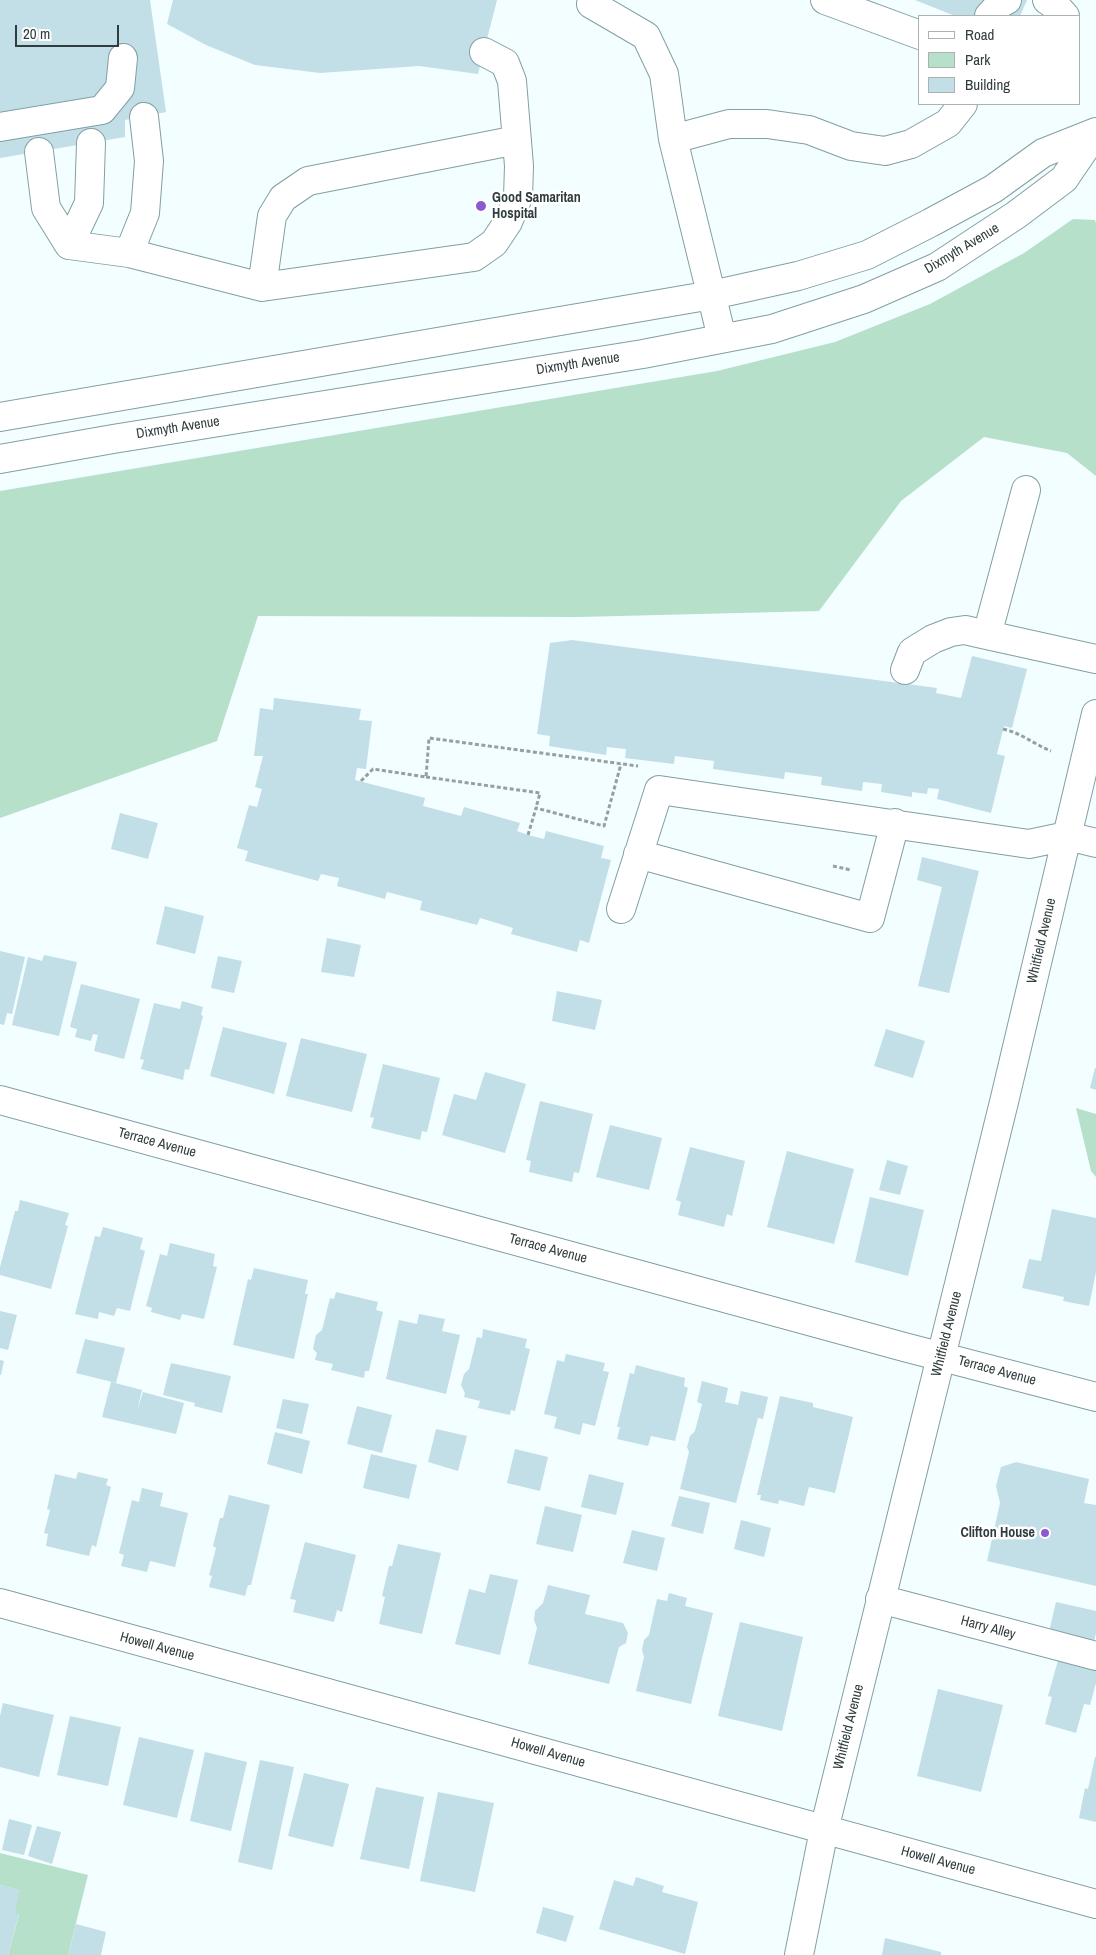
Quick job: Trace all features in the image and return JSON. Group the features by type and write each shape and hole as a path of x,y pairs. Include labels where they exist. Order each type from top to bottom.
{"street":[{"path":"824,0 865,7 918,34"},
{"path":"990,15 1000,3 1007,0"},
{"path":"1047,0 1064,15"},
{"path":"1066,15 1077,0"},
{"path":"591,4 646,36 664,74 673,139 722,338"},
{"path":"69,245 129,253 262,287 474,257 494,243 508,222 518,197 518,140 512,81 505,63 484,52"},
{"path":"0,127 102,110 120,88 123,58"},
{"path":"673,139 729,124 767,124 808,130 851,146 885,151 911,144 948,123 962,105"},
{"path":"129,253 145,213 149,161 144,117"},
{"name":"Dixmyth Avenue","path":"0,417 712,296 798,276 867,255 930,224 993,188 1043,153 1096,132"},
{"name":"Dixmyth Avenue","path":"0,459 122,437 625,357 772,329 864,299 937,267 1016,216 1064,179 1096,132"},
{"path":"262,287 272,216 283,198 308,181 518,140"},
{"path":"69,245 89,203 91,143"},
{"path":"39,152 46,208 69,245"},
{"path":"987,635 1026,490"},
{"path":"905,670 912,652 933,639 951,632 965,630 1096,659"},
{"name":"Whitfield Avenue","path":"799,1955 824,1830 1004,1102 1096,714"},
{"path":"621,909 659,790 1029,844 1066,836 1096,843"},
{"path":"638,854 870,918 895,823"},
{"name":"Terrace Avenue","path":"0,1100 941,1357 1096,1397"},
{"name":"Harry Alley","path":"880,1599 1096,1656"},
{"name":"Howell Avenue","path":"0,1603 1096,1904"}],"path":[{"path":"1003,729 1017,732 1051,751"},
{"path":"536,808 604,826 621,764"},
{"path":"426,777 540,792 528,835"}],"green space":[{"path":"1073,219 1095,220 1096,223 1096,476 1067,453 984,437 901,501 819,611 578,617 258,616 217,741 0,818 0,491 717,371 835,342 930,304 1024,253"},
{"path":"1076,1108 1096,1114 1096,1177 1091,1171"},
{"path":"0,1853 88,1875 68,1955 8,1955 19,1915 14,1913 19,1890 0,1885"}],"building":[{"path":"0,0 150,0 166,112 125,120 125,137 0,158"},
{"path":"173,0 497,0 478,74 419,66 320,73 255,65 206,45 167,24"},
{"path":"915,0 1027,0 1020,15 952,15"},
{"path":"572,640 937,688 936,693 961,698 972,656 1027,669 1012,728 1004,726 997,754 1005,756 991,813 937,799 939,789 928,788 927,794 912,792 912,797 881,792 882,784 863,782 862,791 821,785 822,777 785,772 784,779 713,769 714,761 675,756 674,764 625,758 626,749 607,747 606,755 549,746 550,736 537,734 550,643"},
{"path":"274,698 361,709 359,720 372,721 366,769 357,768 355,780 425,798 423,806 461,816 464,807 520,823 517,831 528,835 544,839 546,831 604,846 601,858 611,860 589,943 580,940 577,952 511,934 513,928 480,918 477,925 420,910 422,901 387,892 385,899 337,886 339,878 321,874 318,881 245,861 248,851 237,848 249,805 257,807 262,789 255,787 263,756 254,756 260,708 273,710"},
{"path":"120,813 158,823 148,859 111,849"},
{"path":"922,857 979,871 949,993 918,986 942,887 917,880"},
{"path":"165,906 204,916 195,954 156,944"},
{"path":"327,938 361,945 354,977 321,972"},
{"path":"0,951 25,957 12,1014 7,1013 4,1025 0,1024"},
{"path":"44,955 77,962 59,1036 12,1025 28,957 42,961"},
{"path":"218,956 242,961 234,993 211,988"},
{"path":"81,984 140,999 124,1059 94,1051 98,1035 93,1034 91,1041 75,1037 77,1029 70,1027"},
{"path":"557,991 602,1000 595,1030 552,1021"},
{"path":"182,1001 203,1007 201,1015 203,1016 189,1070 185,1069 183,1080 141,1069 144,1060 140,1059 154,1003 180,1009"},
{"path":"223,1027 287,1043 274,1094 210,1076"},
{"path":"886,1029 925,1041 913,1078 874,1066"},
{"path":"301,1038 367,1054 352,1112 286,1096"},
{"path":"383,1064 440,1078 427,1132 422,1131 420,1140 371,1128 374,1118 370,1117"},
{"path":"1096,1068 1096,1090 1090,1088"},
{"path":"485,1072 526,1084 505,1153 442,1135 454,1094 476,1100"},
{"path":"540,1101 593,1114 579,1173 574,1172 572,1182 529,1172 531,1161 526,1160"},
{"path":"610,1125 662,1138 649,1190 596,1177"},
{"path":"690,1147 745,1161 732,1216 727,1214 724,1227 678,1215 681,1202 676,1200"},
{"path":"787,1151 854,1169 834,1244 767,1227"},
{"path":"887,1160 908,1166 900,1195 879,1190"},
{"path":"870,1197 924,1210 908,1276 855,1262"},
{"path":"20,1200 69,1213 65,1225 68,1226 51,1289 0,1275 0,1267 15,1211 18,1211"},
{"path":"1052,1209 1096,1218 1096,1272 1089,1306 1063,1301 1064,1297 1022,1288 1029,1259 1041,1261"},
{"path":"103,1227 143,1238 140,1249 145,1251 130,1311 117,1308 114,1316 99,1312 98,1319 75,1314 95,1236 100,1237"},
{"path":"170,1243 215,1254 213,1266 217,1267 204,1319 182,1314 180,1320 151,1312 152,1308 146,1306 160,1254 167,1256"},
{"path":"254,1268 308,1280 305,1294 308,1294 294,1359 233,1345 248,1279 251,1280"},
{"path":"336,1292 378,1302 376,1310 383,1312 369,1371 365,1371 364,1378 331,1370 333,1364 315,1360 317,1353 313,1349 316,1335 322,1330 330,1298 334,1299"},
{"path":"0,1311 17,1315 8,1350 0,1348"},
{"path":"419,1314 445,1319 442,1331 460,1335 446,1394 386,1379 399,1320 417,1324"},
{"path":"483,1329 527,1339 525,1348 530,1349 515,1411 511,1410 510,1415 478,1408 480,1401 464,1397 465,1393 461,1385 464,1374 469,1369 477,1337 482,1338"},
{"path":"85,1339 125,1348 116,1383 76,1373"},
{"path":"566,1354 605,1363 603,1371 609,1372 595,1426 583,1423 580,1435 554,1428 557,1417 544,1414 557,1360 564,1362"},
{"path":"0,1360 4,1361 1,1375 0,1375"},
{"path":"171,1363 231,1376 222,1413 194,1406 195,1403 163,1395"},
{"path":"636,1365 685,1378 684,1386 688,1388 675,1441 651,1436 648,1446 617,1439 620,1427 617,1427 630,1373 634,1374"},
{"path":"702,1381 728,1388 725,1402 738,1405 741,1391 768,1397 763,1419 758,1418 736,1503 680,1489 689,1452 687,1447 690,1436 695,1431 702,1404 697,1402"},
{"path":"111,1382 142,1390 137,1411 143,1392 184,1403 176,1434 102,1417"},
{"path":"780,1396 813,1403 813,1407 853,1417 835,1493 809,1487 804,1506 779,1500 778,1504 760,1500 761,1495 757,1495"},
{"path":"283,1399 309,1404 302,1434 276,1428"},
{"path":"357,1406 392,1415 382,1453 347,1444"},
{"path":"436,1429 467,1436 458,1471 428,1462"},
{"path":"275,1432 310,1441 302,1474 267,1464"},
{"path":"515,1449 548,1457 540,1491 507,1483"},
{"path":"371,1454 417,1465 409,1499 363,1488"},
{"name":"Clifton House","path":"1016,1462 1089,1479 1084,1503 1096,1505 1096,1586 987,1561 1000,1503 996,1486 1001,1467"},
{"path":"78,1472 108,1479 106,1485 111,1487 96,1547 92,1545 89,1556 46,1546 48,1534 44,1533 50,1510 47,1509 55,1474 76,1479"},
{"path":"589,1474 624,1483 616,1515 581,1507"},
{"path":"142,1488 163,1493 160,1506 188,1513 175,1567 150,1561 147,1572 121,1566 124,1555 119,1553 132,1500 139,1502"},
{"path":"229,1495 270,1505 251,1585 248,1585 245,1596 209,1587 212,1576 209,1575 216,1548 213,1546 220,1518 223,1518"},
{"path":"679,1496 710,1503 703,1534 671,1526"},
{"path":"545,1506 582,1515 573,1552 536,1544"},
{"path":"741,1520 771,1528 764,1557 734,1549"},
{"path":"632,1530 665,1538 657,1571 623,1563"},
{"path":"305,1542 356,1555 342,1612 337,1610 334,1622 293,1612 296,1600 290,1599"},
{"path":"398,1544 441,1553 422,1634 379,1624 385,1597 382,1596 389,1566 392,1566"},
{"path":"490,1574 518,1580 500,1655 455,1644 469,1589 485,1593"},
{"path":"548,1585 590,1595 585,1614 623,1623 628,1633 626,1643 619,1647 609,1684 528,1664 537,1628 534,1620 535,1611 543,1603"},
{"path":"669,1593 687,1598 685,1606 713,1613 691,1704 636,1691 644,1657 642,1650 644,1640 649,1635 657,1599 667,1601"},
{"path":"1056,1602 1096,1611 1096,1633 1093,1647 1048,1636"},
{"path":"740,1622 803,1637 782,1731 718,1716"},
{"path":"1060,1653 1096,1662 1096,1683 1090,1705 1084,1704 1076,1733 1045,1724 1052,1697 1048,1696"},
{"path":"938,1689 1003,1705 981,1792 917,1776"},
{"path":"3,1703 54,1715 39,1777 0,1767 0,1716"},
{"path":"70,1716 121,1727 108,1786 57,1775"},
{"path":"139,1737 194,1750 177,1818 123,1805"},
{"path":"205,1752 247,1762 231,1831 190,1821"},
{"path":"1095,1757 1096,1822 1079,1818 1085,1788 1088,1789"},
{"path":"260,1760 294,1767 272,1870 238,1862"},
{"path":"304,1773 349,1784 333,1847 288,1836"},
{"path":"376,1787 424,1797 409,1869 360,1859"},
{"path":"438,1792 494,1803 475,1892 420,1881"},
{"path":"9,1819 32,1825 24,1855 2,1850"},
{"path":"37,1826 61,1832 52,1864 28,1856"},
{"path":"636,1877 664,1886 662,1892 698,1902 685,1954 599,1929 614,1880 633,1886"},
{"path":"0,1885 20,1890 14,1913 19,1914 8,1955 0,1955"},
{"path":"543,1907 574,1916 566,1942 536,1933"},
{"path":"76,1924 106,1932 101,1955 68,1955"},
{"path":"885,1938 941,1952 941,1955 882,1955"}],"place":[{"name":"Good Samaritan Hospital","path":"481,206"},
{"name":"Clifton House","path":"1045,1533"}]}
